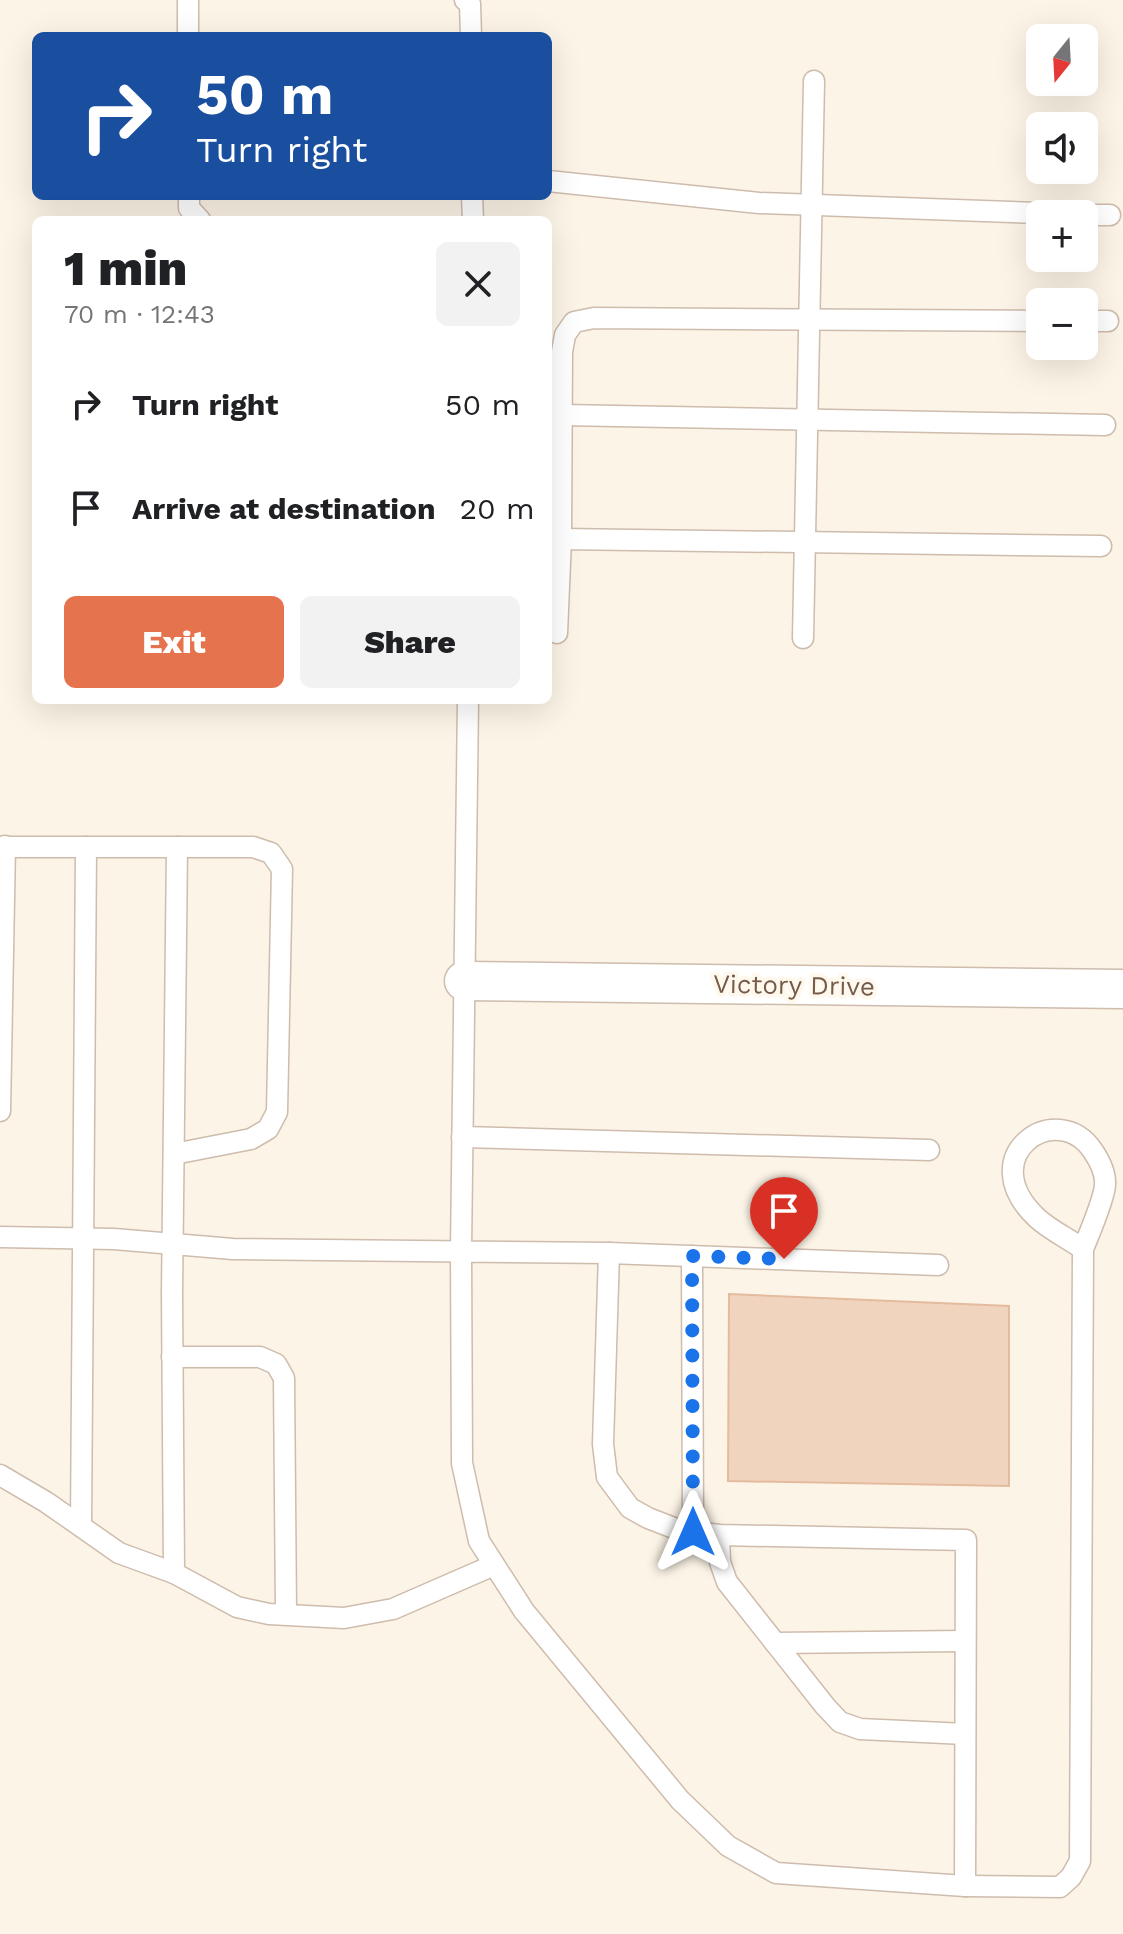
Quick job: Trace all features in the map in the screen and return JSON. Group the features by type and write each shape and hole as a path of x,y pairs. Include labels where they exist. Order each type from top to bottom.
{"street":[{"name":"Victory Drive","path":"464,981 1123,989"}],"lane":[{"path":"188,0 188,32"},
{"path":"465,0 470,4 471,32"},
{"path":"803,638 814,81"},
{"path":"552,181 759,203 1026,213"},
{"path":"1098,215 1110,215"},
{"path":"557,633 562,352 565,335 574,322 594,318 1026,321"},
{"path":"1098,321 1108,321"},
{"path":"562,415 1105,425"},
{"path":"561,539 1101,546"},
{"path":"468,704 461,1251 462,1463 479,1541 524,1611 680,1800 728,1846 776,1873 965,1886 1060,1887 1071,1877 1080,1861 1083,1249 1105,1185 1100,1162 1088,1143 1070,1133 1049,1130 1033,1135 1017,1149 1012,1171 1016,1189 1037,1218 1083,1249"},
{"path":"0,1111 2,847 253,847 271,853 282,869 277,1112 268,1129 251,1139 174,1154"},
{"path":"81,1526 86,847"},
{"path":"174,1573 172,1357 177,847"},
{"path":"462,1137 929,1150"},
{"path":"0,1237 233,1249 609,1253 938,1265"},
{"path":"609,1253 603,1444 607,1477 630,1508 679,1530 719,1535 966,1540 965,1886"},
{"path":"692,1256 693,1532"},
{"path":"172,1357 260,1357 276,1364 284,1378 286,1614"},
{"path":"0,1475 46,1502 119,1553 174,1573 237,1607 344,1618 393,1609 494,1565"},
{"path":"719,1535 720,1562 727,1582 840,1722 860,1729 965,1734"},
{"path":"775,1643 965,1641"}],"building":[{"path":"729,1294 1009,1306 1009,1486 728,1481"}],"route":[{"path":"693,1532 692,1256 784,1259"}]}
